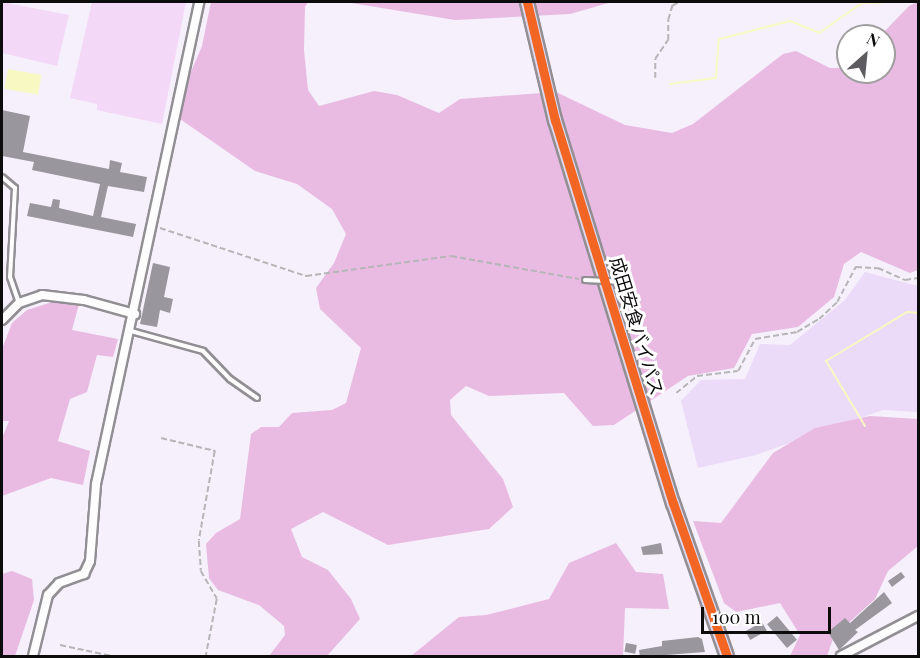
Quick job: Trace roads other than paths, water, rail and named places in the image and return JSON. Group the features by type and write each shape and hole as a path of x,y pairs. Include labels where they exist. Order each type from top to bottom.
{"main road":[{"name":"成田安食バイパス","path":"526,2 555,120 679,522 727,657"}],"street":[{"path":"33,657 48,595 59,583 79,577 88,568 96,484 154,226 199,2"},
{"path":"2,320 20,303 42,295 61,295 135,314"},
{"path":"841,657 918,615"}],"lane":[{"path":"2,177 15,188 9,277 20,303"},
{"path":"585,280 628,282"},
{"path":"131,330 203,351 230,379 257,398"}],"waterway":[{"path":"670,84 716,78 719,39 790,21 819,33 862,3 885,2"},
{"path":"865,426 826,361 907,312 918,313"}]}
